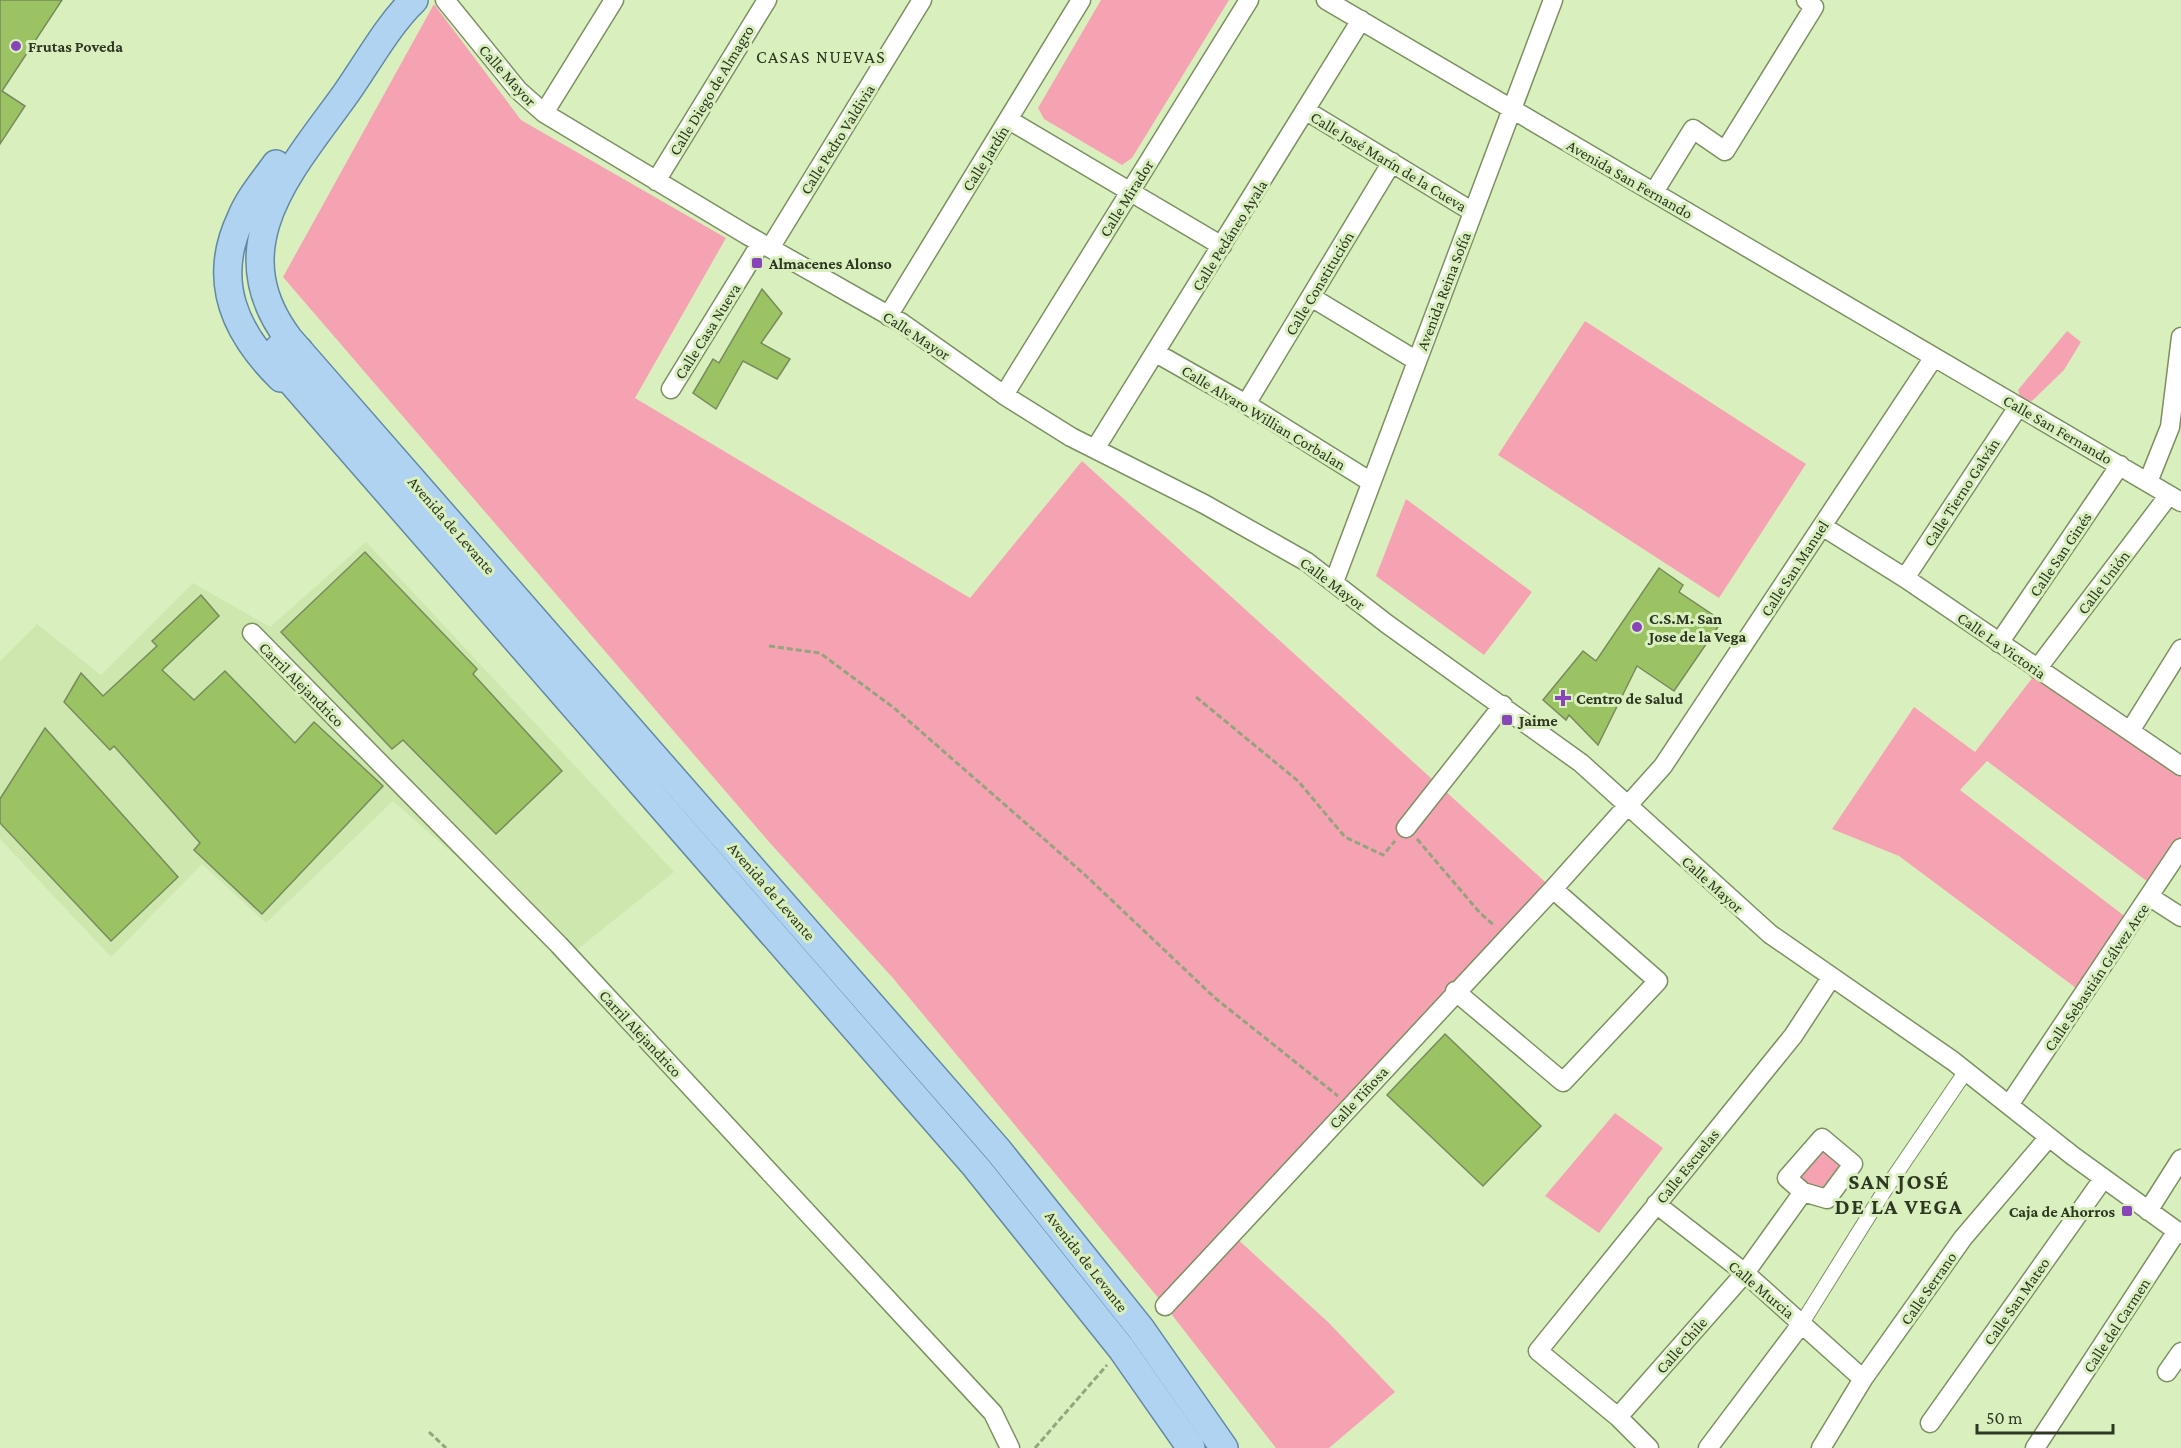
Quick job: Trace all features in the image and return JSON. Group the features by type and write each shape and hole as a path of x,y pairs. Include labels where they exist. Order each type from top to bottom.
{"main road":[{"name":"Avenida de Levante","path":"331,428 274,372 244,334 230,298 228,260 234,232 246,208 393,0"},
{"name":"Avenida de Levante","path":"414,0 286,177 268,213 261,254 266,293 276,319 299,350 998,1150 1141,1329 1224,1448"},
{"name":"Avenida de Levante","path":"299,350 293,345 281,346 275,352 276,364 976,1167 1121,1348 1191,1448"}],"street":[{"path":"544,113 614,0"},
{"name":"Calle Diego de Almagro","path":"656,181 766,0"},
{"name":"Calle Pedro Valdivia","path":"766,245 922,0"},
{"name":"Calle Jardín","path":"888,316 1081,0"},
{"name":"Calle Mirador","path":"1004,395 1249,0"},
{"name":"Avenida San Fernando","path":"1326,0 1359,12 1511,111 1654,192 1934,357"},
{"name":"Avenida Reina Sofía","path":"1334,582 1553,0"},
{"path":"1654,192 1693,129 1725,151 1814,7 1806,0"},
{"name":"Calle Mayor","path":"454,4 518,90 544,113 936,345 1004,395 1095,449 1273,541 1334,582 1387,624 1581,763 1629,804 1755,922 1831,978 1966,1071 2103,1179 2179,1233"},
{"name":"Calle Pedáneo Ayala","path":"1095,449 1305,110 1359,12"},
{"name":"Calle José Marín de la Cueva","path":"1305,110 1473,212"},
{"path":"1009,120 1222,246"},
{"name":"Calle Constitución","path":"1246,404 1392,162"},
{"name":"Calle Casa Nueva","path":"671,389 766,245"},
{"path":"1311,297 1417,361"},
{"path":"2148,482 2170,428 2181,337"},
{"name":"Calle Alvaro Willian Corbalan","path":"1156,353 1246,404 1371,483"},
{"name":"Calle San Fernando","path":"1934,357 2175,499"},
{"name":"Calle San Manuel","path":"1553,889 1679,746 1934,357"},
{"name":"Calle Tierno Galván","path":"1905,578 2018,407"},
{"name":"Calle San Ginés","path":"1999,643 2120,465"},
{"name":"Calle Unión","path":"2037,669 2175,499"},
{"name":"Calle La Victoria","path":"1822,526 1905,578 2181,766"},
{"name":"Carril Alejandrico","path":"252,633 569,956 993,1413 1010,1448"},
{"path":"2130,731 2181,648"},
{"path":"1406,828 1503,705"},
{"name":"Calle Sebastián Gálvez Arce","path":"2009,1105 2181,848"},
{"path":"1455,991 1563,1082 1658,981 1553,889"},
{"name":"Calle Tiñosa","path":"1165,1306 1455,991 1553,889"},
{"path":"2150,897 2181,916"},
{"name":"Calle Escuelas","path":"1618,1417 1538,1351 1793,1036 1831,978"},
{"path":"1708,1448 1802,1323 1885,1190 1966,1071"},
{"name":"Calle Serrano","path":"1821,1448 1863,1379 1963,1238 2049,1137"},
{"path":"2148,1211 2181,1160"},
{"name":"Calle San Mateo","path":"1930,1423 2103,1179"},
{"name":"Calle Chile","path":"1618,1417 1745,1274 1803,1192"},
{"name":"Calle Murcia","path":"1656,1204 1745,1274 1863,1379"},
{"name":"Calle del Carmen","path":"2035,1448 2179,1233"},
{"path":"2167,1372 2181,1352"},
{"path":"1618,1417 1649,1448"}],"path":[{"path":"769,646 820,653 894,708 1084,874 1215,998 1350,1105"},
{"path":"1196,697 1298,781 1345,837 1383,855 1406,828 1479,913 1507,937"},
{"path":"1035,1448 1121,1348"},
{"path":"429,1432 446,1448"}],"shaded area":[{"path":"1101,0 1229,0 1132,158 1122,165 1044,119 1038,108"},
{"path":"434,4 521,120 726,238 635,398 970,598 1082,461 1553,889 1232,1234 1329,1323 1395,1392 1329,1448 1276,1448 1165,1306 892,977 770,843 283,277"},
{"path":"1585,321 1806,464 1719,598 1498,455"},
{"path":"2067,331 2081,342 2064,370 2032,401 2021,400 2018,390"},
{"path":"1406,499 1532,592 1484,655 1376,576"},
{"path":"366,542 674,872 569,956 393,801 266,923 202,864 111,957 0,839 0,661 37,624 101,675 193,583 270,627"},
{"path":"2037,672 2181,770 2181,842 2152,885 1987,761 1960,790 2127,918 2080,991 1899,856 1832,829 1914,707 1975,752"},
{"path":"1615,1113 1663,1148 1599,1233 1545,1196"},
{"path":"1823,1144 1843,1167 1817,1196 1793,1178"}],"building":[{"name":"Frutas Poveda","path":"0,0 62,0 2,91 25,106 0,144"},
{"path":"762,289 782,313 761,343 790,359 777,379 743,361 716,409 693,393 713,359 719,363"},
{"path":"365,552 477,669 473,674 562,771 496,834 403,740 392,749 281,632"},
{"path":"1659,568 1683,585 1679,592 1722,621 1674,691 1637,666 1598,745 1569,715 1566,720 1543,700 1583,651 1596,661"},
{"path":"201,595 219,616 162,670 194,700 225,671 295,743 314,722 383,786 262,914 194,850 200,843 114,746 110,750 64,702 81,673 103,696 157,646 152,641"},
{"path":"45,728 178,877 111,941 0,823 0,799"},
{"path":"1445,1034 1541,1126 1483,1186 1387,1095"}],"place":[{"name":"Frutas Poveda","path":"16,46"},
{"name":"Almacenes Alonso","path":"757,263"},
{"name":"C.S.M. San Jose de la Vega","path":"1637,627"},
{"name":"Centro de Salud","path":"1563,698"},
{"name":"Jaime","path":"1507,720"},
{"name":"Caja de Ahorros","path":"2127,1211"}],"district":[{"name":"CASAS NUEVAS","path":"821,57"},
{"name":"SAN JOSÉ DE LA VEGA","path":"1899,1194"}]}
